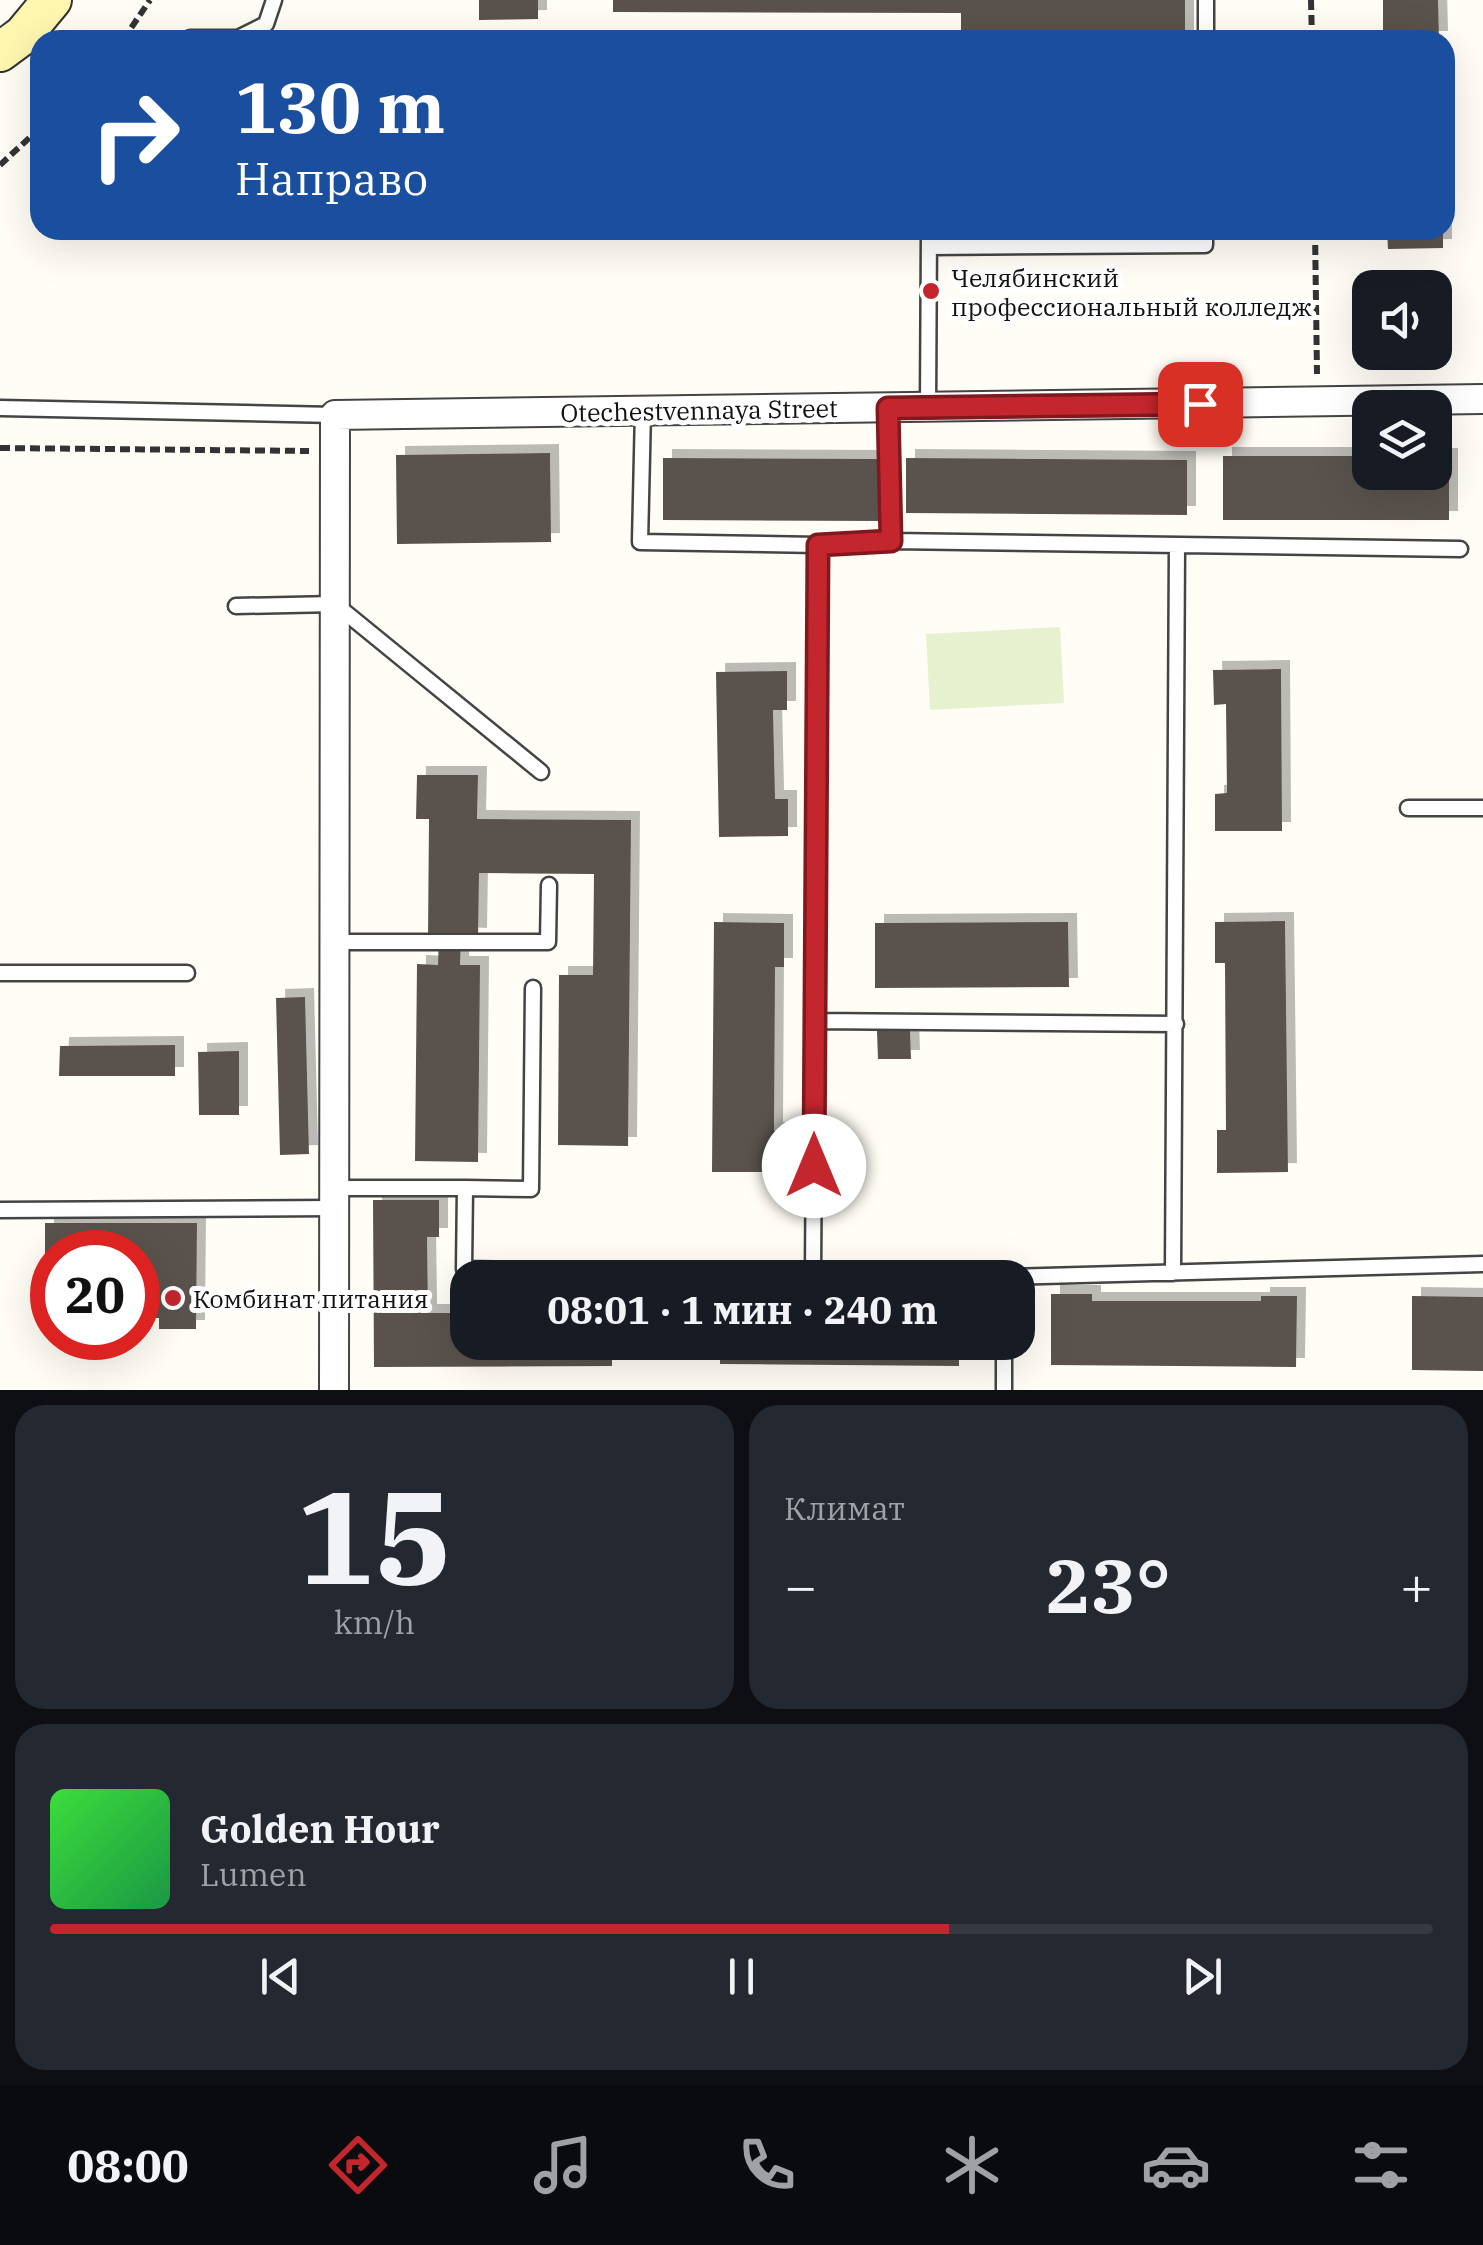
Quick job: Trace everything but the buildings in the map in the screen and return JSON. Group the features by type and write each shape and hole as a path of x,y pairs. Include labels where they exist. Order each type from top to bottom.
{"main road":[{"path":"0,52 23,35 52,0"}],"street":[{"name":"Otechestvennaya Street","path":"335,415 1483,399"},
{"path":"334,1390 335,415"}],"lane":[{"path":"254,30 266,24 274,0"},
{"path":"1206,0 1206,30"},
{"path":"928,407 929,240"},
{"path":"929,247 1205,246 1205,240"},
{"path":"0,408 335,415"},
{"path":"888,408 891,541"},
{"path":"643,411 640,542 818,545 891,541 1460,549"},
{"path":"813,1260 818,545"},
{"path":"1173,1273 1177,545"},
{"path":"236,606 335,604 541,772"},
{"path":"1408,808 1483,808"},
{"path":"335,942 548,942 549,885"},
{"path":"0,973 187,973"},
{"path":"0,1210 334,1198 465,1188 531,1189 533,988"},
{"path":"815,1020 1176,1024"},
{"path":"464,1260 465,1188"},
{"path":"1035,1276 1483,1264"},
{"path":"1004,1360 1004,1390"}],"path":[{"path":"130,30 150,0"},
{"path":"1312,0 1312,30"},
{"path":"0,165 30,137"},
{"path":"1314,240 1317,402"},
{"path":"0,448 335,452"}],"green space":[{"path":"1060,627 1064,703 930,710 926,634"}],"place":[{"name":"Челябинский профессиональный колледж","path":"931,291"},
{"name":"Комбинат питания","path":"173,1298"}],"route":[{"path":"814,1166 818,545 891,541 888,408 1200,404"}]}
